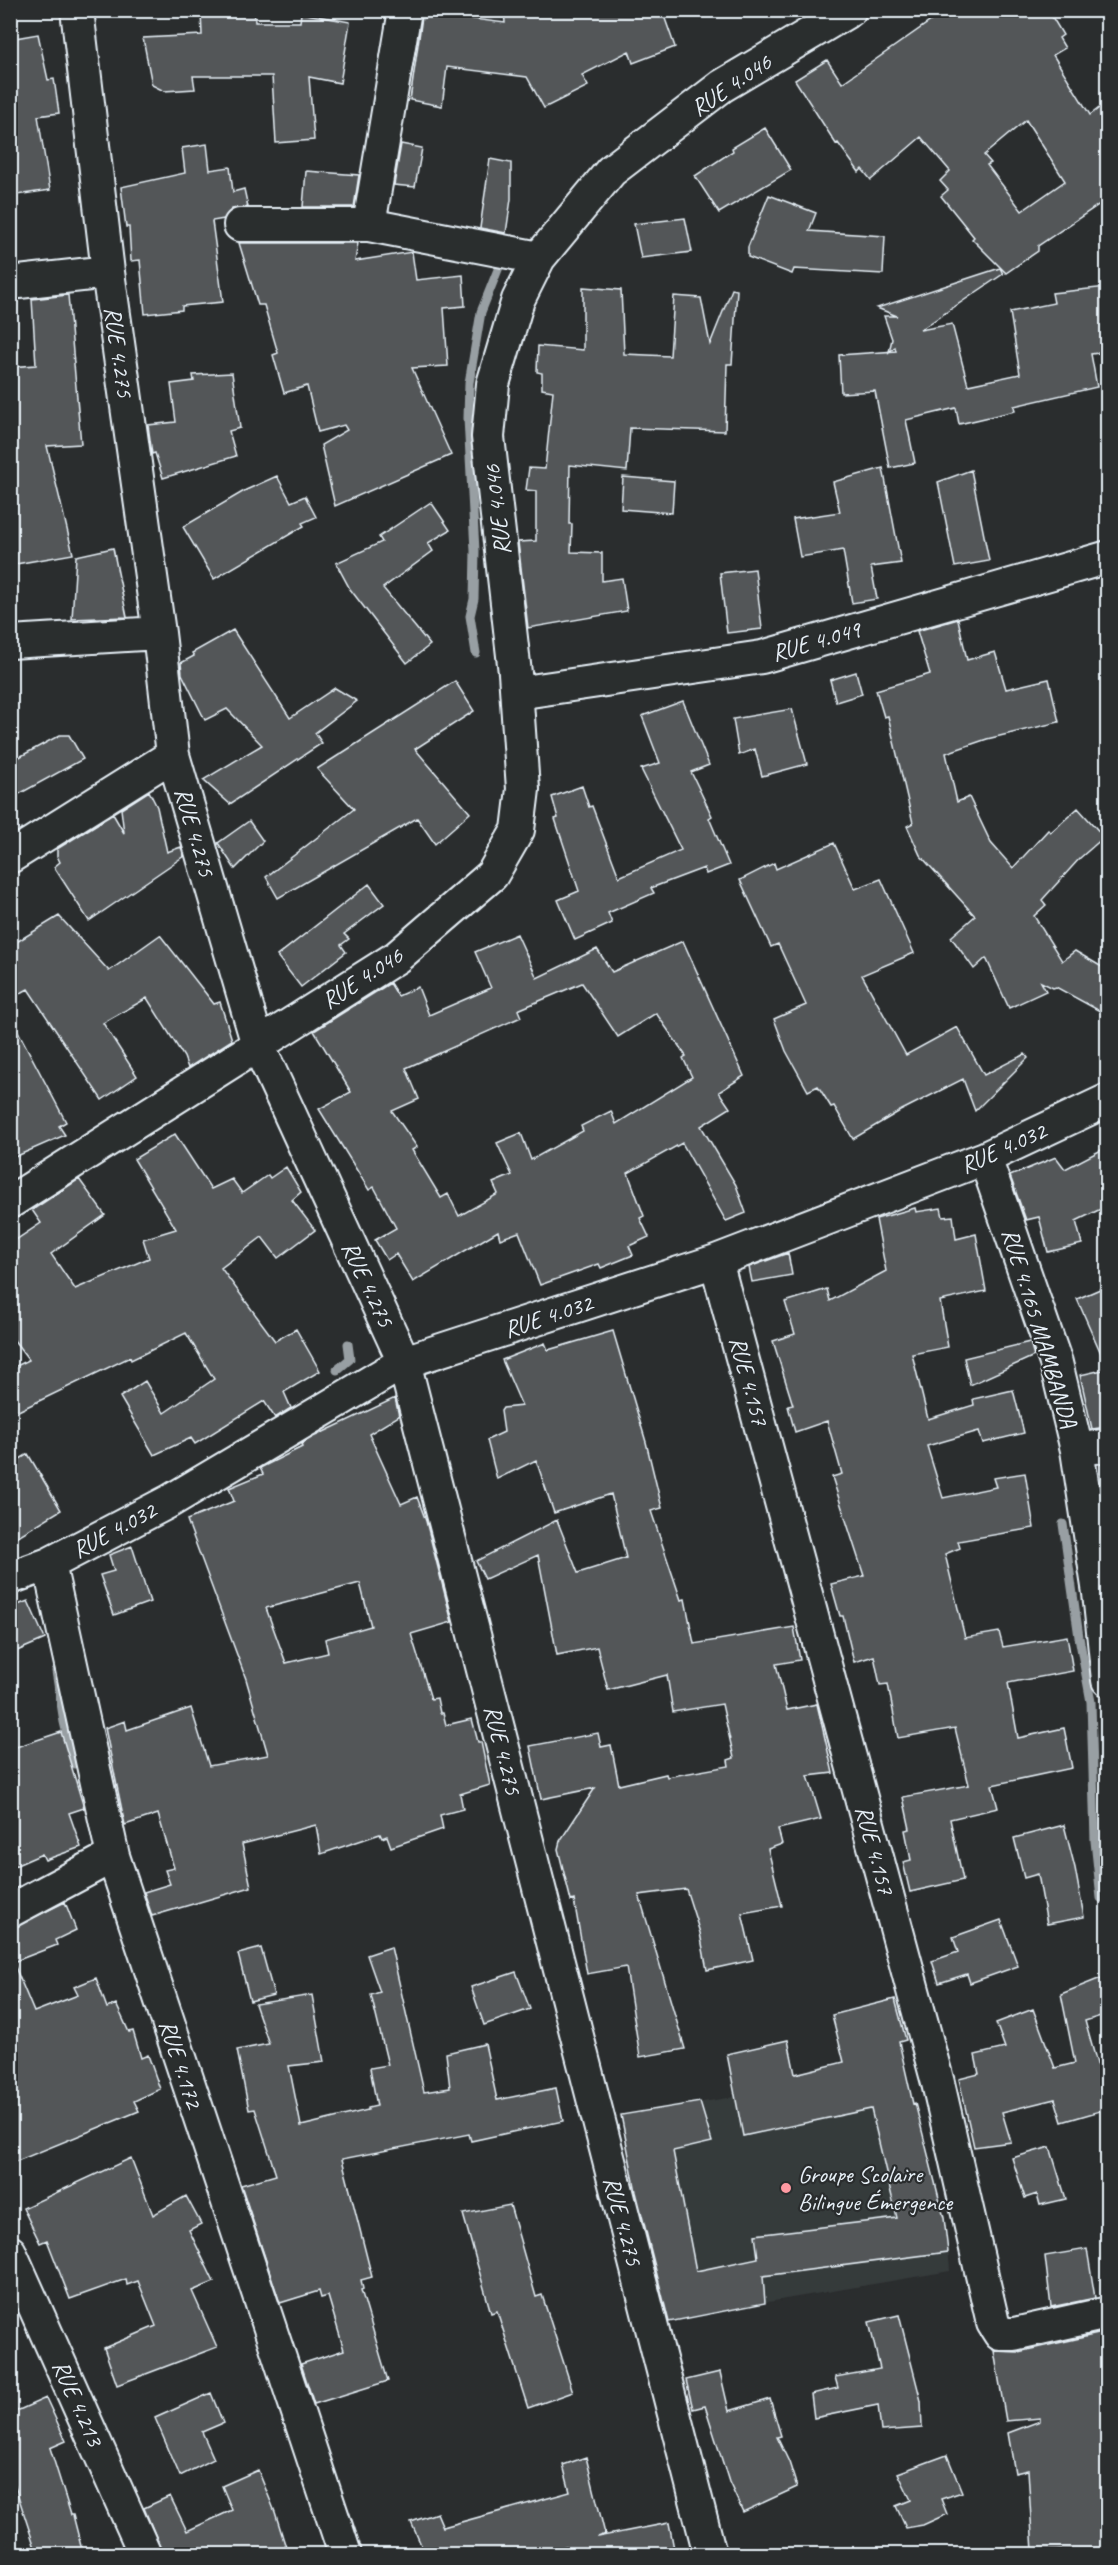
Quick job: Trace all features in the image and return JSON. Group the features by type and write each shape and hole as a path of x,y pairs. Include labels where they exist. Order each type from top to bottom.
{"street":[{"name":"RUE 4.275","path":"77,10 108,272 159,633 173,755 258,1045 404,1362 710,2554"},
{"path":"369,225 405,10"},
{"name":"RUE 4.046","path":"10,1202 397,957 492,875 518,830 523,789 517,693 488,437 493,384 518,300 539,258 611,171 722,86 850,10"},
{"path":"240,225 369,225 539,258"},
{"path":"10,283 108,272"},
{"name":"RUE 4.049","path":"517,693 762,657 1107,557"},
{"path":"10,642 159,633"},
{"path":"10,857 173,755"},
{"name":"RUE 4.032","path":"10,1578 49,1564 170,1501 404,1362 716,1261 985,1158 1107,1100"},
{"name":"RUE 4.165 MAMBANDA","path":"985,1158 1056,1363 1077,1450 1099,1593 1107,1680"},
{"name":"RUE 4.157","path":"716,1261 938,2083 993,2324 1000,2334 1014,2334 1107,2313"},
{"path":"1077,1450 1107,1445"},
{"name":"RUE 4.172","path":"49,1564 112,1856 345,2554"},
{"path":"10,1911 112,1856"},
{"name":"RUE 4.213","path":"10,2252 145,2554"}],"shaded area":[{"name":"Groupe Scolaire Bilingue Émergence","path":"900,2049 943,2212 943,2236 947,2235 950,2271 750,2305 662,2324 621,2115 734,2097 734,2092 815,2075 814,2069"}],"building":[{"path":"206,10 254,10 255,22 300,22 301,13 350,22 340,83 309,77 314,140 276,143 272,76 193,76 195,89 164,91 152,85 143,38 202,35 201,12"},
{"path":"504,10 662,10 675,47 633,63 629,51 582,75 588,86 544,108 527,77 447,67 442,106 410,100 422,17 426,18 426,13 505,23"},
{"path":"926,10 1048,10 1063,35 1059,38 1065,48 1053,55 1090,115 1107,102 1107,199 1038,246 1038,251 1006,273 972,239 974,237 941,196 948,190 940,181 950,171 921,137 871,180 862,169 859,172 838,143 836,144 795,80 827,60 842,83 932,20","holes":["1026,120 1065,181 1022,211 987,165 991,163 984,155"]},
{"path":"38,34 48,80 54,79 59,113 38,116 50,190 10,196 10,39"},
{"path":"765,128 791,170 719,213 695,176 733,151 732,148"},
{"path":"207,144 210,170 230,167 233,192 244,189 248,207 232,209 224,219 212,221 223,302 182,306 182,310 145,314 140,260 131,261 129,227 126,227 121,187 185,173 182,148"},
{"path":"401,144 422,148 415,187 394,185"},
{"path":"490,159 511,163 511,199 506,233 480,228"},
{"path":"306,171 359,175 354,207 303,207"},
{"path":"769,195 816,213 809,231 885,236 883,274 794,269 792,274 748,257 748,247"},
{"path":"685,218 692,252 641,258 634,224"},
{"path":"239,243 358,243 355,261 412,252 416,280 463,275 465,306 444,308 448,366 412,368 451,455 335,506 321,445 347,430 344,425 318,432 307,386 284,393 273,355 278,353 264,305 258,305"},
{"path":"1000,268 1003,274 920,330 952,324 968,385 1020,374 1010,312 1054,303 1052,293 1107,287 1107,352 1091,354 1097,387 1014,406 1015,411 959,424 956,408 906,420 915,463 890,468 875,391 841,393 839,355 889,351 892,339 884,316 897,316 877,308"},
{"path":"583,287 621,290 624,354 670,356 674,296 701,298 710,344 732,289 737,290 732,364 727,364 725,431 630,428 627,471 570,465 571,552 602,553 602,581 622,578 627,611 528,628 518,542 536,541 536,491 526,490 529,468 545,469 553,391 542,389 542,373 537,372 538,346 583,350"},
{"path":"68,295 81,444 47,446 73,554 10,565 10,367 36,365 32,299"},
{"path":"232,373 240,428 229,431 236,456 163,478 155,453 152,454 148,425 176,422 171,384 194,381 193,375"},
{"path":"883,468 901,563 871,567 877,599 852,603 843,550 800,557 793,519 840,512 833,482"},
{"path":"971,470 989,561 955,567 938,482"},
{"path":"277,476 291,502 305,496 316,517 302,523 304,526 214,579 183,527 246,490"},
{"path":"623,477 674,481 672,513 621,509"},
{"path":"431,502 450,530 428,543 433,551 383,588 430,645 407,663 350,589 336,563 382,542 379,537"},
{"path":"113,548 127,617 72,619 76,556"},
{"path":"755,569 762,629 727,633 720,573"},
{"path":"958,619 967,660 995,652 1006,689 1049,679 1059,722 987,739 946,753 957,802 969,797 991,843 1013,868 1048,830 1051,832 1078,808 1104,837 1080,858 1042,900 1046,905 1034,916 1062,961 1075,951 1107,970 1107,1015 1056,987 1053,988 1041,982 1046,991 1009,1008 986,958 974,969 951,937 975,916 920,855 907,826 913,823 888,716 884,717 876,690 930,674 917,631"},
{"path":"233,630 290,718 335,688 357,701 315,733 322,743 230,804 203,780 262,745 227,709 205,720 182,674 181,663 194,656 192,653"},
{"path":"856,672 862,694 836,702 830,680"},
{"path":"455,681 474,711 415,749 470,813 435,844 417,818 278,898 266,877 354,809 317,769"},
{"path":"683,701 709,765 691,772 712,816 709,818 729,865 706,874 704,868 651,888 654,893 608,913 612,923 575,940 558,900 579,891 555,819 558,818 552,797 582,786 619,877 681,850 641,769 660,763 642,716"},
{"path":"792,709 807,764 762,776 755,749 739,755 733,719"},
{"path":"60,735 69,735 83,759 10,799 10,762"},
{"path":"149,791 157,807 167,852 181,847 184,856 89,921 54,867 60,862 57,849 113,814 124,833 121,809"},
{"path":"249,821 263,841 235,869 218,843"},
{"path":"834,843 855,889 881,879 914,953 862,975 906,1055 957,1027 984,1075 1025,1054 1028,1058 975,1111 963,1079 900,1111 853,1139 834,1106 831,1107 818,1086 808,1091 786,1051 774,1019 806,1005 778,944 771,947 740,880 774,863 776,869"},
{"path":"369,884 384,904 344,934 349,939 341,945 346,952 301,987 277,956"},
{"path":"59,916 109,971 160,935 214,1004 220,1002 232,1040 188,1068 184,1057 147,998 103,1023 137,1076 102,1100 28,989 10,999 10,946"},
{"path":"517,934 537,978 597,949 612,972 683,941 744,1076 719,1092 730,1108 701,1126 736,1185 746,1213 726,1221 682,1143 628,1173 644,1216 640,1218 649,1237 629,1246 633,1255 601,1268 599,1264 540,1285 519,1232 500,1239 498,1231 413,1282 396,1254 387,1260 375,1240 396,1228 374,1187 369,1190 319,1109 351,1092 314,1031 390,983 398,996 418,987 429,1015 491,988 475,952","holes":["582,983 618,1037 656,1013 686,1056 683,1058 692,1077 616,1124 611,1111 581,1126 583,1131 531,1160 521,1133 497,1143 512,1175 493,1183 498,1194 459,1216 448,1194 441,1198 412,1150 417,1147 392,1111 419,1099 406,1068 521,1017 518,1010"]},
{"path":"10,1016 66,1122 59,1126 65,1135 10,1159"},
{"path":"175,1134 211,1189 232,1179 242,1193 268,1175 270,1178 286,1167 301,1192 292,1200 315,1230 278,1258 262,1237 221,1268 275,1341 296,1329 320,1371 284,1392 291,1408 275,1418 264,1401 195,1444 191,1438 154,1455 120,1397 145,1381 164,1413 214,1379 186,1333 131,1360 130,1357 10,1415 10,1369 29,1360 10,1335 10,1244 41,1223 32,1210 79,1179 105,1215 51,1254 75,1289 149,1258 143,1239 176,1229 134,1159"},
{"path":"1107,1147 1107,1206 1076,1221 1082,1244 1048,1252 1039,1217 1026,1220 1010,1176 1056,1157 1065,1169"},
{"path":"915,1208 916,1212 941,1208 943,1217 953,1216 956,1239 976,1234 986,1291 940,1301 948,1347 912,1354 928,1419 974,1405 973,1399 1013,1390 1024,1433 983,1443 979,1431 927,1446 943,1498 996,1487 993,1478 1025,1473 1034,1528 958,1541 960,1548 945,1554 965,1638 999,1632 1003,1647 1067,1636 1073,1671 1008,1683 1018,1738 1064,1728 1072,1768 992,1785 998,1808 950,1819 963,1880 910,1892 903,1862 911,1860 905,1830 910,1829 903,1797 969,1785 955,1728 898,1738 888,1684 880,1685 874,1656 854,1662 843,1616 840,1616 831,1584 864,1576 832,1477 842,1474 827,1421 795,1432 788,1406 793,1405 773,1341 795,1334 785,1302 827,1289 830,1301 886,1271 876,1219"},
{"path":"788,1253 792,1275 752,1282 749,1267"},
{"path":"1107,1286 1107,1367 1077,1299"},
{"path":"613,1331 646,1442 662,1508 651,1511 681,1600 685,1599 694,1644 794,1627 800,1660 776,1664 787,1710 817,1704 833,1773 808,1776 821,1819 778,1829 782,1844 768,1849 782,1906 742,1913 753,1960 707,1970 700,1933 686,1889 639,1895 685,2049 640,2057 626,1967 587,1974 574,1900 571,1901 558,1849 560,1841 595,1788 541,1799 530,1746 598,1733 601,1747 611,1745 619,1785 666,1774 667,1777 729,1766 728,1760 734,1758 722,1704 673,1712 667,1675 608,1690 597,1647 557,1655 538,1555 485,1579 476,1561 557,1520 578,1573 626,1558 611,1494 554,1513 536,1460 497,1479 487,1440 504,1432 501,1411 503,1408 522,1406 502,1360 545,1343 548,1350"},
{"path":"1030,1342 1034,1356 970,1385 964,1358"},
{"path":"1107,1369 1107,1427 1092,1429 1080,1375"},
{"path":"395,1398 399,1416 369,1434 401,1504 417,1497 426,1521 452,1622 411,1634 431,1699 437,1698 440,1713 443,1713 446,1725 472,1719 478,1742 481,1742 490,1785 460,1794 463,1809 440,1815 443,1829 391,1847 387,1836 382,1838 380,1834 321,1854 316,1825 242,1844 251,1887 152,1916 144,1892 170,1884 165,1870 174,1868 158,1814 125,1825 105,1728 125,1721 127,1730 191,1708 209,1766 268,1755 246,1679 187,1520 234,1501 229,1488 263,1474 260,1468 302,1447 301,1444","holes":["360,1583 371,1626 325,1639 328,1653 286,1663 266,1608"]},
{"path":"28,1454 61,1510 10,1541 10,1465"},
{"path":"132,1546 150,1602 114,1615 100,1575 114,1571 109,1555"},
{"path":"28,1601 45,1639 10,1654 10,1608"},
{"path":"61,1732 84,1808 69,1813 81,1847 45,1860 42,1854 10,1868 10,1749"},
{"path":"1064,1825 1084,1917 1047,1924 1038,1874 1024,1878 1014,1838"},
{"path":"65,1902 76,1930 55,1940 57,1945 13,1962 34,2012 78,1995 74,1987 96,1978 107,2008 116,2004 129,2032 133,2031 141,2058 148,2055 160,2089 134,2101 139,2111 10,2164 10,1929"},
{"path":"1001,1920 1018,1966 970,1983 967,1974 939,1983 932,1961 958,1952 953,1937"},
{"path":"391,1947 424,2092 450,2088 446,2053 485,2044 497,2100 556,2088 563,2121 471,2141 469,2134 342,2159 372,2277 361,2280 363,2289 361,2290 388,2381 314,2404 301,2364 344,2350 328,2296 321,2298 319,2291 280,2303 241,2185 276,2175 255,2109 249,2110 237,2050 269,2044 255,2004 312,1995 324,2062 289,2066 301,2126 377,2106 370,2068 388,2065 371,1995 380,1992 367,1955"},
{"path":"261,1948 274,1995 250,2001 238,1954"},
{"path":"516,1972 530,2009 484,2025 471,1987"},
{"path":"1101,1978 1107,1999 1107,2014 1085,2021 1098,2067 1107,2064 1107,2109 1062,2122 1055,2099 1002,2112 1011,2142 974,2147 959,2079 979,2074 975,2055 1005,2048 996,2023 1033,2009 1055,2068 1075,2063 1061,1994"},
{"path":"895,1999 906,2040 899,2042 944,2218 948,2252 763,2276 765,2303 669,2322 636,2192 621,2115 700,2102 712,2142 673,2151 696,2271 758,2258 755,2235 897,2218 871,2109 743,2136 727,2054 788,2040 795,2074 844,2062 832,2015"},
{"path":"1050,2147 1066,2199 1040,2205 1037,2194 1025,2198 1012,2158"},
{"path":"131,2158 153,2215 186,2196 201,2224 189,2230 214,2282 192,2291 217,2347 117,2385 104,2348 156,2326 138,2281 127,2285 126,2279 70,2299 47,2240 40,2243 23,2208"},
{"path":"510,2205 536,2297 542,2295 573,2392 528,2408 497,2311 491,2313 463,2214"},
{"path":"1087,2249 1095,2298 1051,2307 1045,2256"},
{"path":"899,2315 921,2401 922,2428 881,2431 878,2405 814,2418 811,2394 838,2388 835,2377 880,2369 869,2322"},
{"path":"1107,2332 1107,2548 1033,2552 1028,2470 1015,2473 1008,2433 1040,2421 1040,2418 1006,2421 994,2351 1018,2352"},
{"path":"720,2372 729,2411 770,2399 781,2436 777,2437 789,2462 797,2487 743,2512 729,2482 705,2406 693,2409 686,2380"},
{"path":"211,2393 223,2423 202,2432 214,2459 180,2476 155,2418"},
{"path":"46,2398 66,2441 50,2448 71,2515 73,2515 83,2554 37,2554 10,2471 10,2414"},
{"path":"947,2455 962,2492 941,2499 947,2514 923,2525 906,2528 896,2506 911,2500 898,2473"},
{"path":"586,2457 605,2534 597,2537 669,2523 675,2554 566,2554 566,2546 535,2554 425,2554 411,2522 437,2513 443,2527 570,2492 563,2465"},
{"path":"258,2470 275,2512 288,2554 163,2554 144,2508 170,2496 187,2531 232,2510 222,2486"}],"waterway":[{"path":"476,653 470,616 474,599 475,551 468,418 469,383 481,312 503,257"},
{"path":"337,1370 350,1359 348,1344"},
{"path":"1063,1524 1091,1702 1095,1841 1101,1898"},
{"path":"56,1671 64,1722 74,1764"}],"place":[{"name":"Groupe Scolaire Bilingue Émergence","path":"786,2188"}]}
